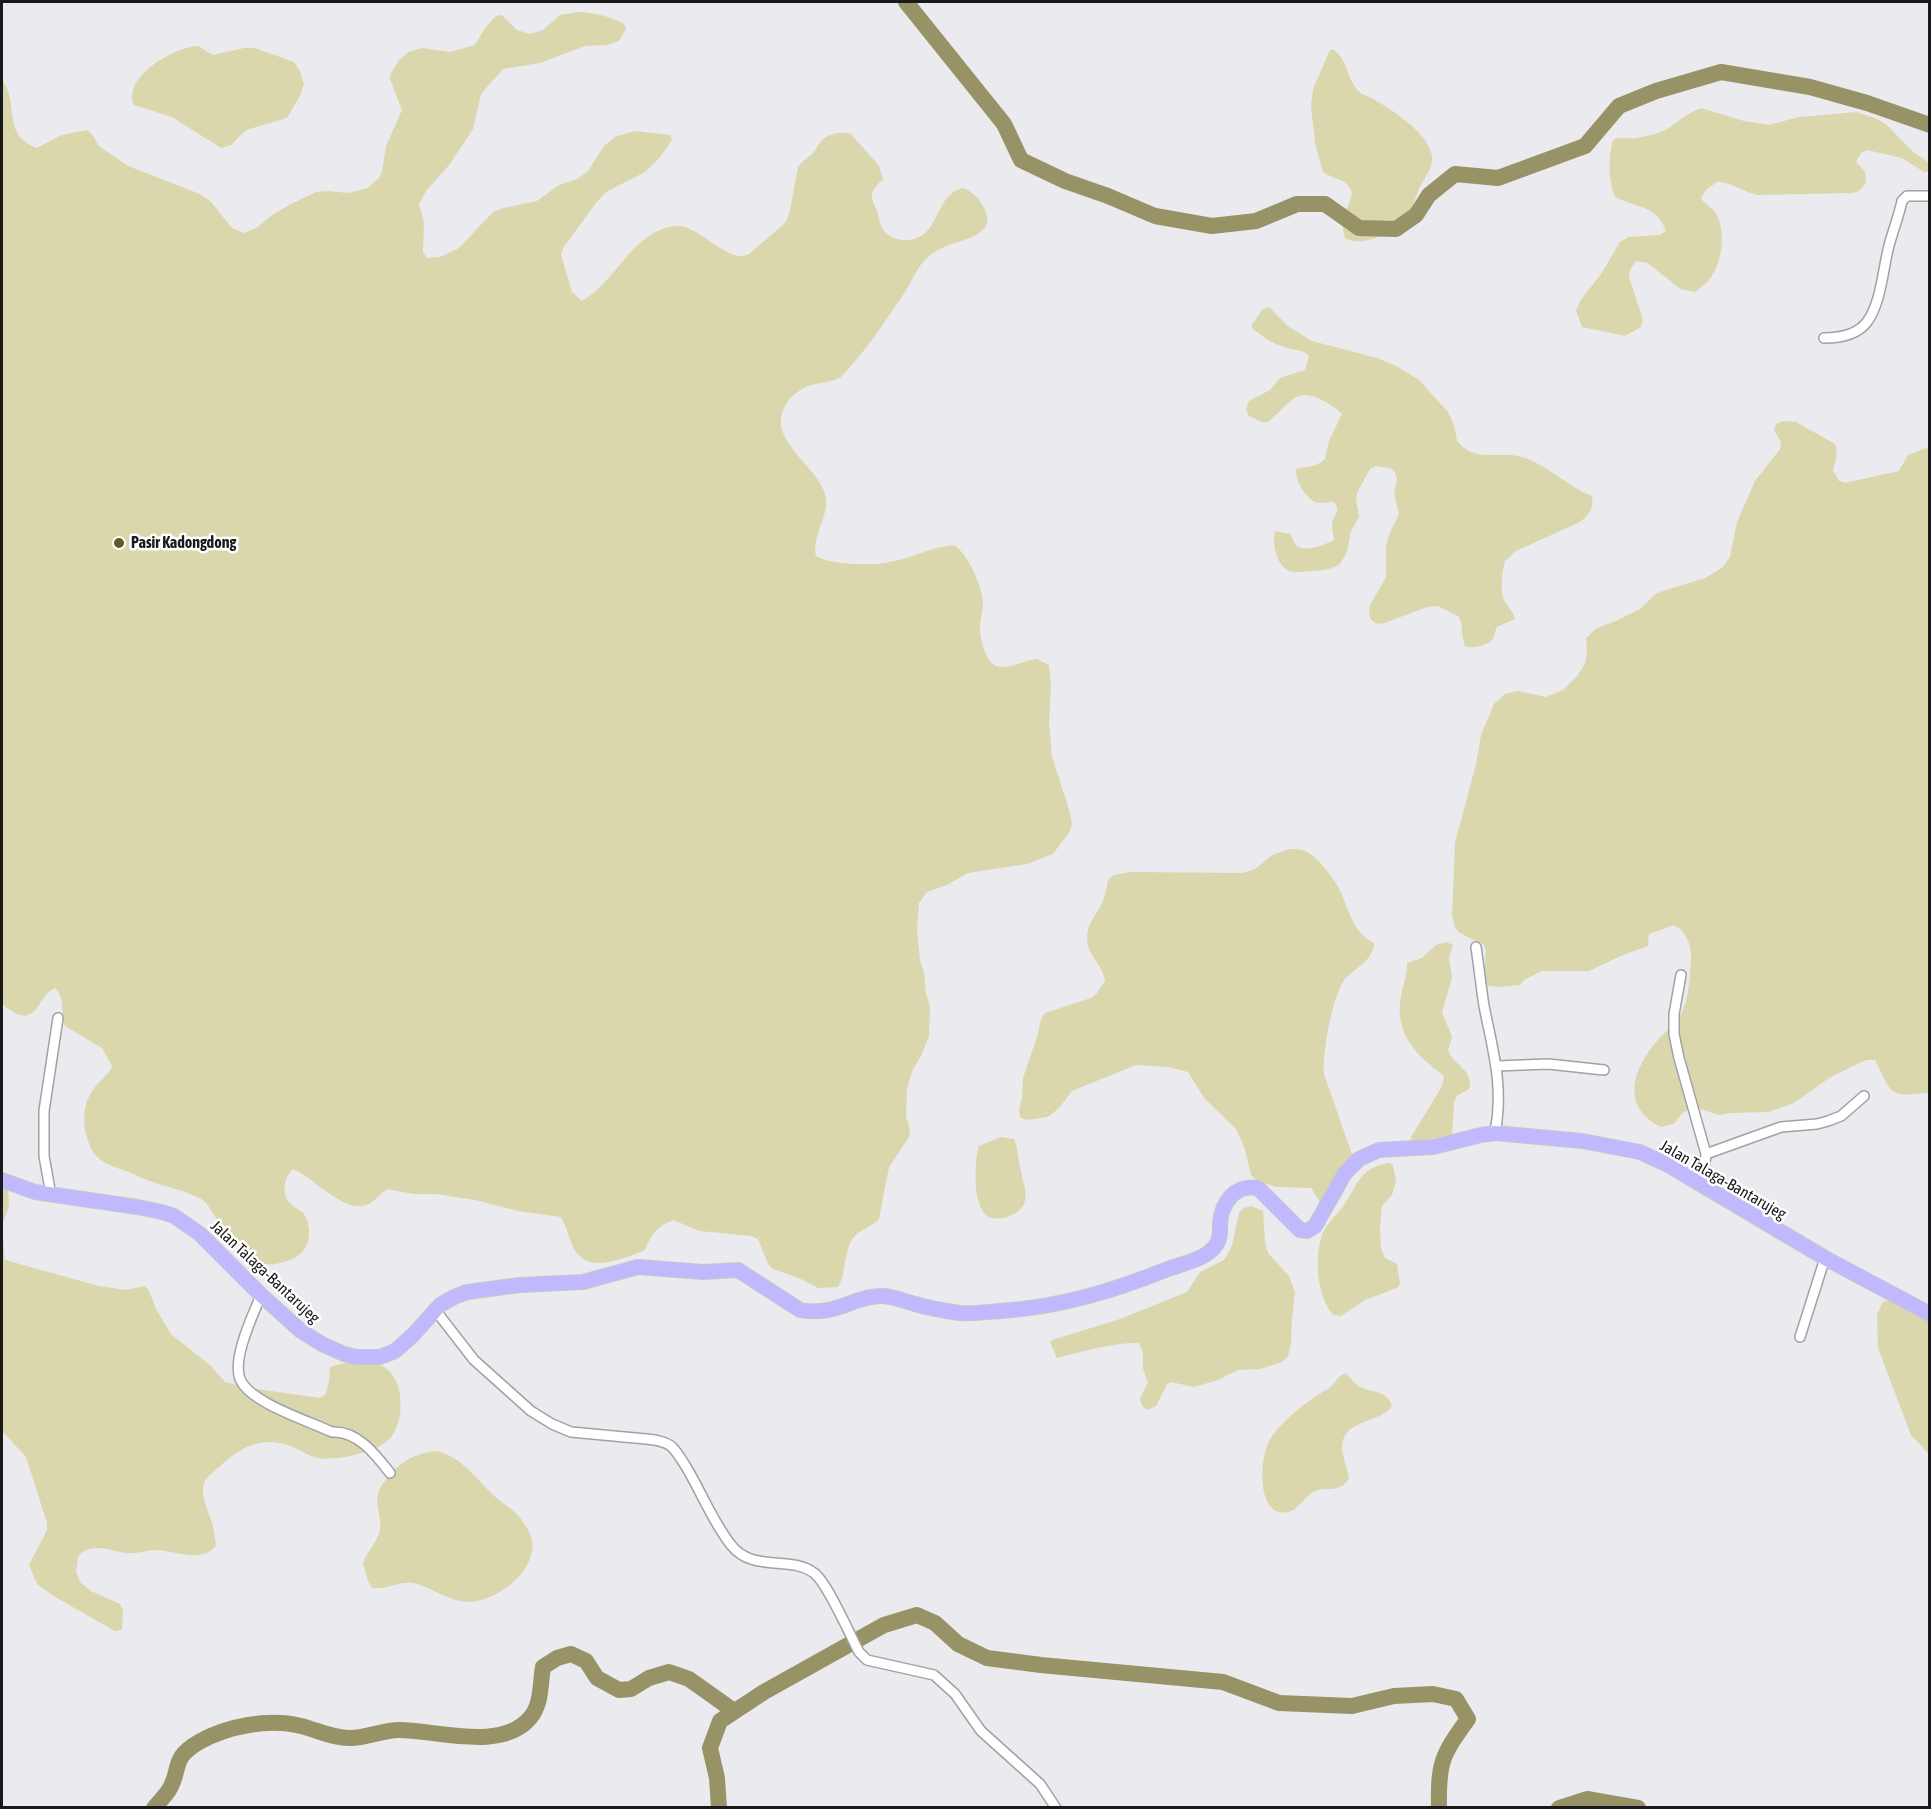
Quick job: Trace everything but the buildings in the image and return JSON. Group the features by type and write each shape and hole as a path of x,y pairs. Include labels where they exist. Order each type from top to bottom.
{"main road":[{"name":"Jalan Talaga-Bantarujeg","path":"2,1180 35,1192 145,1209 174,1216 200,1234 301,1331 337,1351 356,1357 380,1357 394,1351 413,1335 440,1305 467,1292 520,1285 583,1281 638,1267 704,1272 738,1270 800,1310 810,1312 824,1312 869,1298 885,1296 960,1313 1052,1306 1088,1298 1163,1272 1211,1251 1219,1240 1225,1204 1234,1193 1242,1189 1258,1188 1300,1230 1307,1231 1315,1226 1345,1173 1359,1159 1379,1150 1433,1147 1495,1133 1582,1141 1640,1152 1696,1182 1825,1258 1929,1314"}],"street":[{"path":"1824,338 1838,338 1867,322 1876,299 1902,201 1907,196 1929,196"},
{"path":"1476,947 1484,1003 1497,1066 1500,1111 1495,1133"},
{"path":"1681,975 1674,1014 1674,1034 1678,1058 1706,1154 1704,1170 1696,1182"},
{"path":"51,1195 44,1156 44,1111 58,1018"},
{"path":"1497,1066 1548,1064 1604,1070"},
{"path":"1706,1154 1781,1126 1817,1124 1828,1121 1841,1116 1864,1095"},
{"path":"1800,1337 1825,1258"},
{"path":"261,1295 243,1342 239,1377 244,1385 263,1401 332,1432 342,1433 363,1443 390,1473"},
{"path":"435,1311 474,1360 531,1411 552,1424 571,1432 658,1440 670,1445 694,1480 729,1543 738,1553 750,1559 784,1565 800,1565 816,1574 860,1652 867,1660 939,1678 955,1694 981,1731 1040,1784 1056,1808"}],"shaded area":[{"path":"579,12 614,19 624,24 626,29 619,41 607,45 585,46 540,63 503,69 481,94 473,129 450,164 426,191 419,204 424,223 423,252 427,258 440,257 459,248 493,212 537,201 559,185 577,179 588,171 604,146 615,137 634,131 670,135 672,140 645,172 606,192 563,248 561,255 572,292 582,301 605,282 635,248 659,230 674,226 683,227 732,254 741,256 749,254 786,222 798,167 813,153 822,140 836,134 851,134 879,166 883,179 874,190 872,198 882,228 892,237 909,240 924,234 930,228 947,198 962,188 971,192 980,201 986,212 987,223 981,232 934,252 918,268 906,291 881,327 841,377 812,385 796,393 784,408 781,420 788,442 813,473 825,494 825,510 816,540 816,556 841,563 873,564 898,560 954,545 969,562 980,586 983,601 980,633 984,650 992,664 1001,667 1011,666 1037,659 1049,665 1051,685 1049,722 1052,757 1072,824 1070,831 1053,854 1027,864 968,873 947,885 927,892 919,903 917,931 920,960 930,1006 929,1036 913,1069 907,1088 906,1117 910,1129 909,1137 889,1167 879,1219 853,1238 838,1287 818,1288 799,1278 773,1269 768,1264 758,1239 751,1236 700,1231 673,1220 655,1232 645,1250 617,1260 597,1263 580,1257 574,1249 561,1217 518,1211 475,1200 387,1189 369,1204 350,1205 292,1169 284,1187 286,1197 306,1218 309,1237 305,1249 292,1259 274,1264 261,1263 236,1244 203,1200 112,1166 92,1150 86,1134 85,1109 91,1093 112,1066 102,1048 65,1026 61,998 55,988 29,1014 14,1012 2,1004 2,80 10,99 15,127 26,142 37,148 61,135 87,130 99,146 128,166 200,194 211,202 232,228 244,233 256,228 291,204 316,192 348,193 368,188 379,178 386,146 402,110 390,79 391,73 399,60 409,52 422,48 450,52 475,45 485,28 496,16 502,15 517,30 530,34 543,30 560,15"},
{"path":"198,46 213,55 244,48 255,48 294,62 304,84 287,118 246,130 231,145 221,148 172,117 134,105 132,94 136,84 152,65 176,52"},
{"path":"1333,49 1342,59 1357,90 1390,109 1415,129 1428,144 1432,157 1430,169 1408,214 1388,232 1370,240 1352,241 1345,238 1343,225 1352,192 1347,184 1323,172 1315,143 1311,106 1313,89 1330,50"},
{"path":"1701,108 1744,121 1769,125 1799,117 1856,112 1875,118 1887,125 1912,151 1927,161 1929,171 1924,172 1902,158 1867,150 1861,153 1856,162 1865,172 1866,183 1859,191 1852,193 1758,195 1717,182 1707,189 1701,198 1717,215 1722,241 1716,269 1706,283 1695,292 1680,289 1648,263 1636,261 1630,270 1629,277 1643,320 1641,327 1625,336 1582,327 1576,311 1580,301 1601,274 1620,242 1629,237 1660,235 1666,231 1652,212 1615,197 1610,169 1613,140 1636,138 1661,132"},
{"path":"1269,307 1289,327 1312,341 1377,358 1419,380 1448,412 1454,425 1457,441 1464,448 1478,454 1510,455 1528,459 1592,496 1590,511 1580,522 1516,551 1505,561 1502,592 1515,619 1497,627 1489,643 1476,647 1465,646 1459,617 1438,606 1427,607 1382,624 1375,623 1370,618 1369,607 1386,577 1386,546 1399,514 1394,493 1397,479 1395,472 1390,468 1376,466 1370,469 1358,491 1356,498 1359,517 1351,531 1347,552 1340,564 1327,569 1295,572 1283,567 1279,562 1274,543 1275,531 1290,534 1296,545 1307,549 1334,540 1332,525 1337,511 1336,505 1334,502 1319,503 1311,500 1299,483 1296,469 1314,466 1325,459 1329,441 1342,414 1322,400 1304,395 1292,400 1268,422 1262,422 1249,416 1246,410 1249,401 1270,390 1280,378 1305,370 1309,356 1302,351 1273,342 1252,328 1252,324 1263,309"},
{"path":"1783,421 1796,422 1835,444 1837,454 1833,470 1839,481 1845,483 1899,471 1908,455 1929,449 1929,1093 1899,1094 1893,1091 1875,1060 1867,1060 1829,1078 1794,1103 1768,1112 1719,1115 1694,1107 1682,1113 1674,1124 1661,1127 1648,1119 1640,1109 1634,1088 1636,1076 1648,1053 1676,1022 1684,1008 1689,988 1691,960 1691,950 1685,935 1674,925 1649,934 1648,946 1589,971 1542,971 1524,980 1520,985 1499,987 1483,985 1486,951 1484,945 1460,933 1455,928 1452,915 1455,843 1476,764 1481,735 1494,704 1505,694 1518,691 1546,697 1563,690 1585,664 1586,638 1597,628 1640,609 1657,593 1705,578 1722,568 1730,557 1737,522 1755,481 1780,449 1781,442 1774,430 1776,424"},
{"path":"1290,849 1307,852 1322,865 1339,888 1361,934 1374,943 1370,956 1343,982 1335,1001 1329,1027 1324,1074 1353,1157 1320,1202 1311,1188 1276,1187 1256,1180 1251,1175 1245,1149 1236,1129 1204,1098 1188,1072 1168,1067 1136,1065 1072,1091 1059,1108 1048,1117 1026,1120 1020,1117 1023,1078 1041,1019 1045,1013 1091,998 1105,981 1090,950 1087,934 1103,900 1108,880 1113,875 1131,872 1243,873 1255,869 1272,855"},
{"path":"1446,942 1453,945 1449,958 1452,978 1442,1012 1452,1037 1448,1050 1469,1077 1469,1089 1457,1096 1454,1102 1452,1135 1411,1141 1411,1137 1441,1088 1444,1079 1443,1075 1409,1042 1401,1021 1401,996 1407,963 1422,958 1436,945"},
{"path":"1001,1137 1014,1139 1026,1196 1024,1203 1016,1213 1005,1218 996,1218 989,1217 980,1205 977,1195 976,1162 979,1146"},
{"path":"1389,1163 1393,1165 1396,1181 1392,1195 1382,1206 1381,1249 1385,1258 1397,1264 1400,1284 1397,1288 1365,1300 1341,1316 1333,1315 1323,1298 1318,1277 1318,1255 1322,1235 1360,1178 1379,1165"},
{"path":"2,1184 8,1186 9,1207 2,1225"},
{"path":"1251,1206 1263,1211 1268,1253 1289,1276 1295,1292 1291,1343 1288,1356 1282,1362 1260,1369 1238,1370 1218,1380 1194,1387 1171,1382 1167,1384 1156,1406 1147,1410 1142,1406 1140,1399 1148,1382 1143,1369 1143,1353 1139,1343 1108,1346 1057,1358 1050,1342 1052,1340 1120,1319 1187,1292 1200,1272 1224,1260 1232,1246 1239,1213"},
{"path":"2,1225 5,1260 99,1286 126,1290 145,1286 171,1334 211,1366 225,1382 320,1398 326,1394 330,1367 359,1361 381,1365 393,1376 400,1395 399,1417 392,1436 379,1447 362,1453 325,1459 272,1442 244,1448 211,1473 203,1485 216,1546 203,1554 187,1555 154,1550 126,1553 100,1548 83,1552 78,1557 76,1572 81,1583 91,1591 120,1604 123,1610 122,1630 115,1631 55,1597 37,1584 29,1565 47,1530 47,1523 26,1457 2,1431"},
{"path":"1896,1301 1929,1314 1929,1454 1911,1435 1878,1348 1877,1314 1883,1302"},
{"path":"1346,1373 1360,1387 1387,1397 1392,1406 1379,1416 1349,1430 1344,1437 1342,1450 1349,1478 1345,1483 1337,1488 1313,1492 1292,1511 1278,1512 1271,1507 1263,1488 1263,1464 1267,1446 1277,1430 1292,1414"},
{"path":"435,1451 451,1456 465,1466 493,1495 518,1515 530,1534 532,1551 524,1570 509,1586 479,1601 462,1601 413,1583 372,1588 368,1581 363,1563 380,1530 378,1491 395,1469 407,1460"}],"waterway":[{"path":"906,2 1004,124 1021,160 1065,181 1155,216 1212,226 1256,221 1297,204 1325,204 1359,228 1396,229 1416,215 1429,195 1455,174 1498,178 1585,146 1619,106 1656,91 1721,72 1810,87 1867,103 1930,125"},
{"path":"719,1808 717,1778 710,1748 720,1721 764,1692 884,1625 917,1615 935,1623 958,1644 987,1658 1223,1682 1279,1703 1352,1706 1394,1696 1433,1694 1456,1699 1468,1719 1443,1760 1439,1780 1439,1808"},
{"path":"154,1808 169,1790 180,1759 190,1748 210,1736 248,1725 289,1724 349,1738 399,1730 468,1737 502,1734 518,1728 534,1712 539,1700 543,1667 557,1658 571,1654 586,1661 597,1678 619,1690 631,1689 649,1678 669,1672 689,1679 734,1711"},
{"path":"1559,1808 1587,1799 1638,1808"}],"place":[{"name":"Pasir Kadongdong","path":"119,543"}]}
